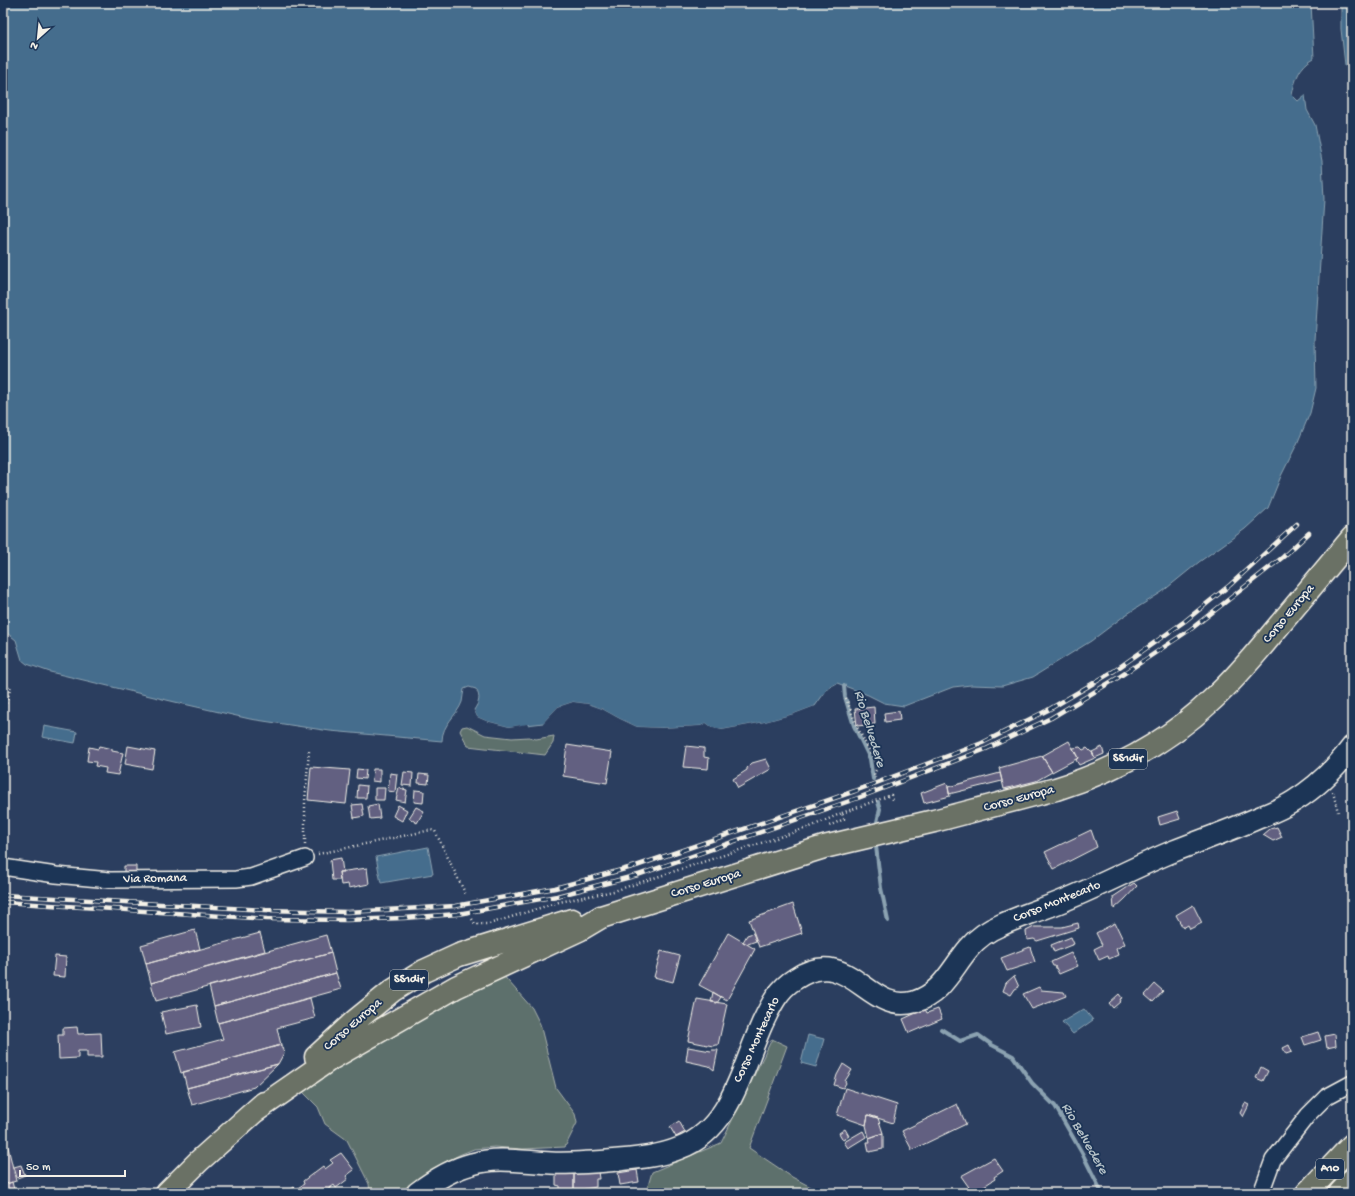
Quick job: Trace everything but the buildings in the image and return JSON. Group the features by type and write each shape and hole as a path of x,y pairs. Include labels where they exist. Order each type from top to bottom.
{"main road":[{"name":"Corso Europa","path":"254,1112 329,1060 456,987 579,930 601,917 824,847 1056,790 1089,778 1121,763 1148,748 1172,732 1212,700 1253,657 1352,538"},
{"name":"Corso Montecarlo","path":"417,1193 447,1174 478,1162 503,1160 558,1164 604,1161 658,1155 685,1146 703,1135 721,1116 734,1092 757,1034 771,1005 783,988 795,978 811,971 830,970 846,974 881,999 904,1004 915,1002 936,990 943,983 970,946 989,931 1003,924 1064,901 1152,860 1242,825 1285,806 1306,793 1324,778 1352,747"},
{"name":"Corso Europa","path":"167,1193 199,1161 355,1021 392,990 424,971 460,955 574,919 601,917"},
{"path":"445,962 452,964 459,970 460,975 456,987"},
{"name":"A10","path":"1307,1193 1352,1145"},
{"name":"A10","path":"1340,1193 1352,1180"}],"street":[{"name":"Via Romana","path":"3,869 56,876 110,880 236,879 258,875 305,858"},
{"path":"1261,1193 1273,1160 1308,1115 1326,1097 1352,1083"}],"path":[{"path":"3,716 11,686"},
{"path":"846,698 857,727 878,767 874,773 875,778"},
{"path":"309,751 305,801 305,858 313,854 431,830 435,831 466,895"},
{"path":"472,918 475,924 489,924 559,902 614,891 810,827 842,813 891,796 892,800"},
{"path":"821,829 844,819 842,813"}],"shaded area":[{"path":"467,726 485,735 512,738 529,737 536,739 554,736 553,743 545,755 468,746 460,731 462,727"},
{"path":"501,973 532,1008 540,1024 556,1088 575,1114 577,1123 565,1147 523,1149 494,1147 474,1149 439,1166 401,1193 370,1193 369,1184 347,1140 325,1124 318,1107 302,1091 330,1071"},
{"path":"772,1039 787,1046 749,1148 792,1177 822,1193 646,1193 652,1172 721,1143"}],"water":[{"path":"3,3 1311,3 1314,58 1301,69 1298,74 1292,95 1298,101 1305,95 1307,110 1315,125 1322,161 1324,199 1315,340 1316,388 1310,413 1268,508 1245,529 1199,562 1162,592 1124,616 1091,641 1033,677 1002,686 971,685 953,687 904,706 884,703 837,683 828,688 815,706 794,714 765,722 722,730 713,728 706,723 701,726 662,728 637,727 602,709 588,704 573,702 558,707 543,723 509,727 477,717 474,710 479,697 476,689 469,687 464,689 460,707 444,730 442,741 330,731 250,719 50,672 27,664 22,660 16,640 3,630"},
{"path":"1341,3 1352,3 1352,70 1345,65 1341,29"},
{"path":"44,726 77,732 75,743 42,737"},
{"path":"428,847 433,874 381,883 376,857"},
{"path":"1084,1009 1093,1020 1073,1034 1062,1022"},
{"path":"808,1035 824,1039 816,1067 801,1063"}],"pier":[{"path":"573,702 588,704 602,709 637,727 662,728 701,726 706,723 713,728 722,730 765,722 794,714 815,706 795,716 765,724 722,732 712,730 706,725 701,728 662,730 637,729 601,711 587,706 573,704 560,709 544,724 543,723 558,707"},
{"path":"474,710 477,717 486,721 509,727 527,724 528,726 508,729 486,723 475,719 473,712"}],"waterway":[{"name":"Rio Belvedere","path":"844,686 845,697 854,726 870,759 873,779"},
{"name":"Rio Belvedere","path":"877,822 880,809 878,802"},
{"name":"Rio Belvedere","path":"876,846 881,888 888,921"},
{"name":"Rio Belvedere","path":"941,1029 960,1041 978,1035 992,1045 1013,1056 1032,1083 1055,1106 1082,1153 1102,1193"}],"railway":[{"path":"3,895 266,910 347,912 455,906 555,888 636,866 855,791 982,743 1048,710 1114,671 1185,621 1230,585 1297,524"},
{"path":"3,902 267,919 347,920 404,918 458,914 557,896 638,875 858,798 986,749 1051,718 1119,677 1191,629 1283,557 1309,533"}]}
